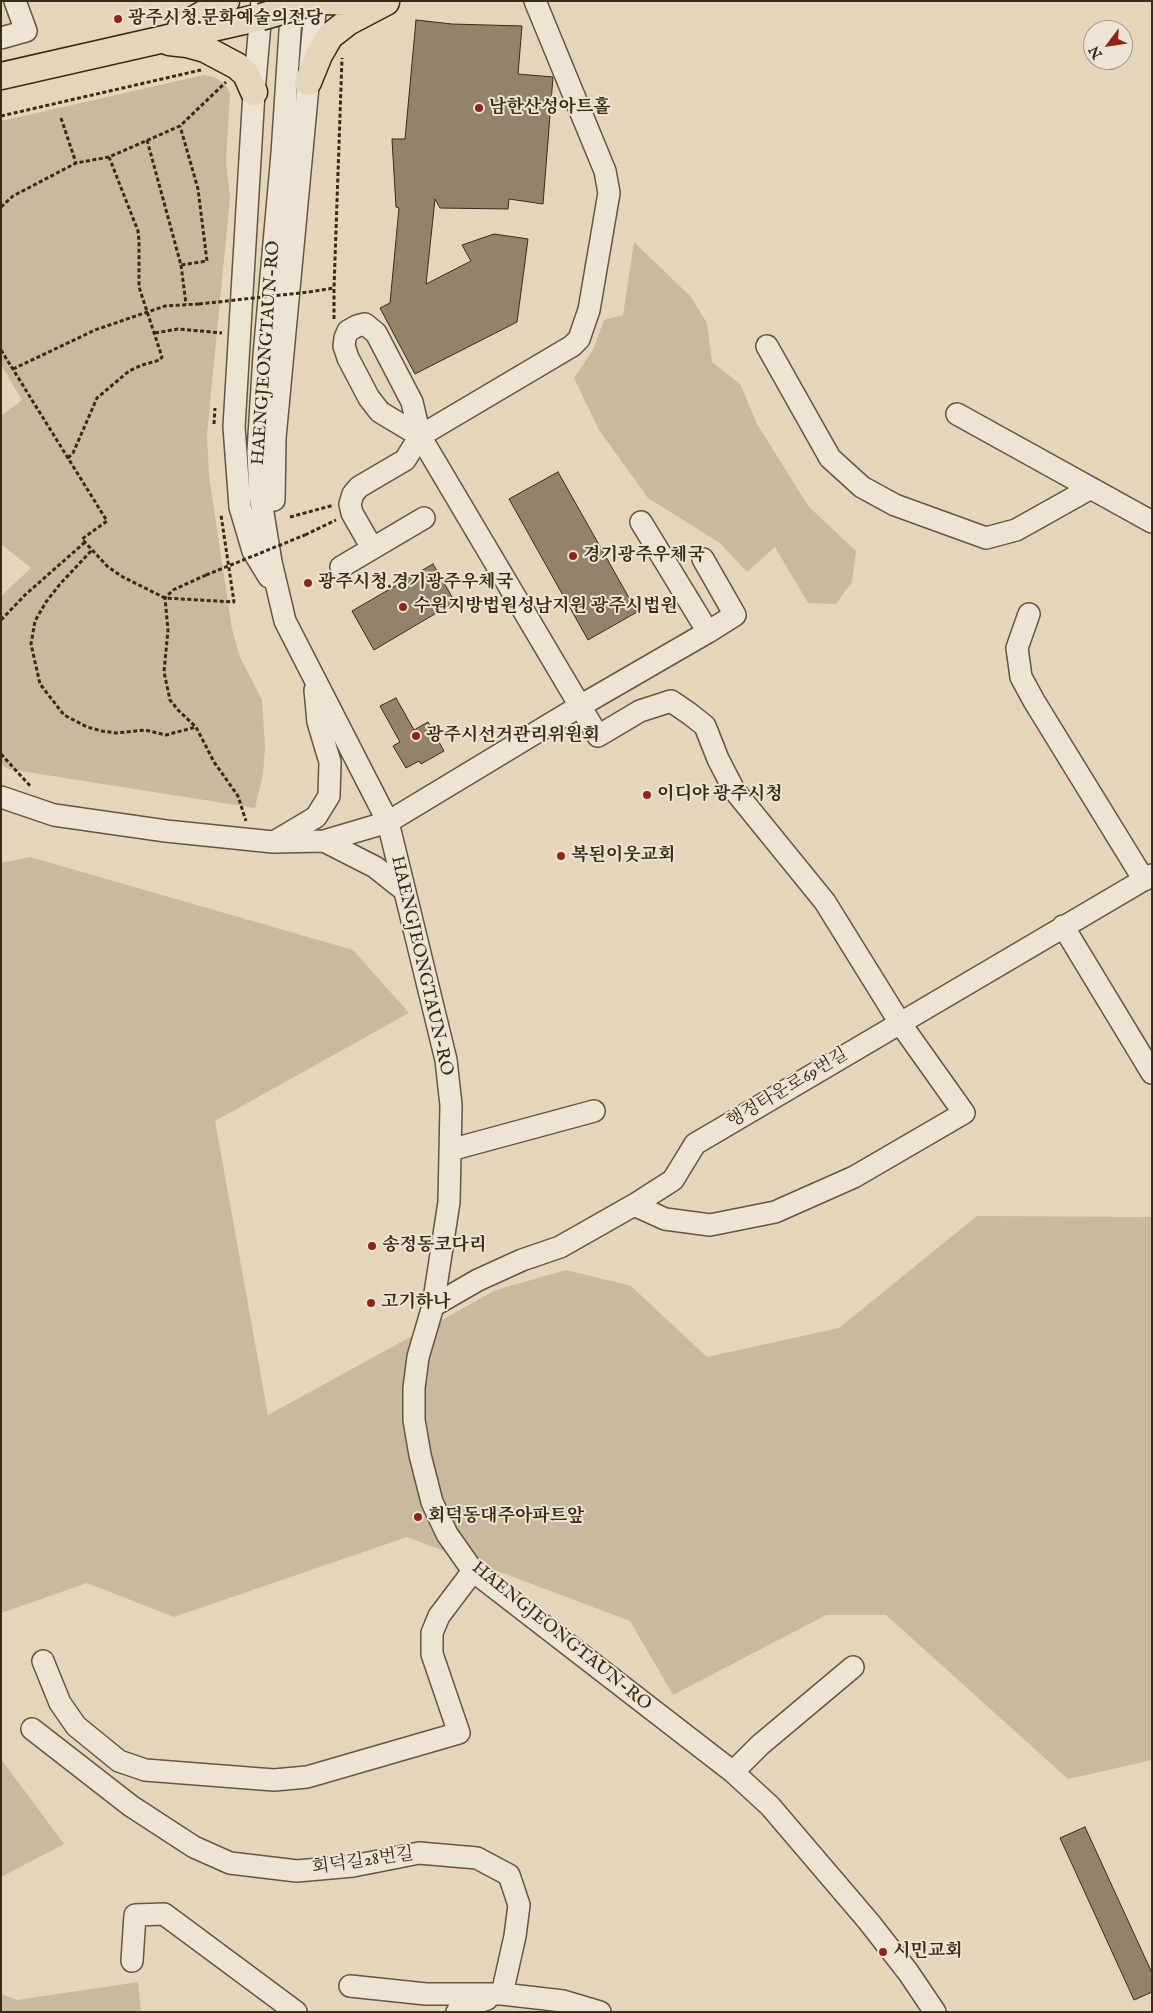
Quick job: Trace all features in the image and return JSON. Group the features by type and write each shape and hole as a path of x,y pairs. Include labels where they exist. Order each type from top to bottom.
{"main road":[{"path":"156,41 226,1"},
{"path":"1,76 156,41 262,9 316,1 388,2"},
{"path":"297,74 319,55 330,36 336,30 388,2"},
{"path":"156,41 187,44 205,50 238,66 246,74 254,92"}],"street":[{"path":"1,38 26,31 15,1"},
{"path":"278,590 274,520 276,438 297,74 292,1"},
{"path":"297,74 316,1"},
{"path":"372,548 352,513 350,504 353,494 359,487 405,460 420,436 572,346 579,339 589,310 608,193 607,182 605,171 535,1"},
{"path":"262,9 254,92 234,427 239,500 245,529 253,551 278,590"},
{"path":"365,324 376,333 412,402 420,436 380,412 369,398 348,358 344,346 348,332 357,326 365,324"},
{"path":"364,340 389,387 598,736 640,710 671,701 705,726 718,759 734,790 825,902 900,1023 964,1113 854,1176 775,1212 710,1225 665,1218 634,1205"},
{"path":"767,346 830,458 862,487 895,505 986,538 1016,530 1091,488"},
{"path":"957,414 1152,522"},
{"path":"341,567 424,518"},
{"path":"641,522 708,632"},
{"path":"4,797 54,815 166,831 273,842 324,841 388,822 735,615 703,559"},
{"name":"HAENGJEONGTAUN-RO","path":"278,590 285,621 388,822 446,1060 451,1104 449,1202 433,1306 418,1357 414,1388 414,1420 420,1455 432,1502 447,1534 473,1571 733,1772 770,1806 880,1936 908,1972 935,2012"},
{"path":"1029,614 1017,648 1022,677 1034,700 1148,878"},
{"path":"273,842 316,817 329,796 330,762 318,722 315,680"},
{"path":"324,841 375,867 404,890"},
{"name":"행정타운로69번길","path":"433,1306 478,1280 522,1260 560,1247 634,1205 673,1180 695,1144 1063,926 1148,878"},
{"path":"1063,926 1152,1073"},
{"path":"450,1150 594,1111"},
{"path":"43,1661 60,1703 76,1726 119,1761 146,1770 274,1780 307,1777 460,1733 432,1654 432,1633 439,1616 473,1571"},
{"path":"733,1772 760,1744 853,1667"},
{"name":"회덕길28번길","path":"32,1728 131,1806 194,1847 230,1863 297,1871 353,1866 419,1853 477,1858 509,1875 519,1905 515,1936 512,2001"},
{"path":"132,1961 135,1915 164,1914 296,2012"},
{"path":"350,1986 512,2001"},
{"path":"457,2012 473,2004 512,2001 563,2001 600,2012"}],"path":[{"path":"335,327 334,288 342,51 336,30"},
{"path":"1,207 13,196 76,163 108,157 180,126 229,79 238,66"},
{"path":"1,116 207,69"},
{"path":"61,118 76,163"},
{"path":"180,126 198,189 207,261 181,266"},
{"path":"147,140 181,266 186,304"},
{"path":"68,458 73,453 97,398 129,371 160,360 162,353 146,312 139,287 140,241 138,231 108,157"},
{"path":"13,369 95,330 165,306 199,304 334,288"},
{"path":"225,303 226,293"},
{"path":"155,333 178,330 222,332 221,342"},
{"path":"1,350 107,521 82,540 91,551 121,576 166,598 234,602 221,511"},
{"path":"214,428 216,399"},
{"path":"290,517 339,503"},
{"path":"252,840 238,796 214,762 196,727 170,700 164,672 168,630 166,598 173,590 306,535 341,518"},
{"path":"1,620 25,595 84,543"},
{"path":"91,551 60,584 46,602 35,621 31,644 44,689 64,715 88,727 102,731 116,733 146,730 166,735 196,727"},
{"path":"1,754 54,815"}],"shaded area":[{"path":"204,75 214,77 226,85 230,94 226,161 230,198 207,434 209,476 232,629 240,657 262,700 265,748 263,774 255,808 8,769 1,764 1,596 31,568 1,544 1,416 22,400 1,365 1,121"},
{"path":"634,242 691,297 707,323 712,362 740,384 757,424 809,507 856,551 852,582 836,604 808,603 775,547 747,572 720,543 648,498 599,430 574,378 593,350 604,320 623,315"},
{"path":"30,857 353,950 409,1013 215,1121 268,1415 496,1290 566,1270 631,1286 707,1357 839,1328 977,1216 1152,1217 1152,1760 1068,1779 886,1615 826,1615 673,1695 630,1621 407,1537 174,1617 87,1583 1,1613 1,863"},
{"path":"1,1759 64,1844 1,1877"},
{"path":"138,1982 141,2012 1,2012 1,1994 17,2000"}],"building":[{"name":"남한산성아트홀","path":"416,20 452,24 522,26 518,74 553,77 543,204 509,199 508,209 440,208 435,199 426,284 471,261 462,245 494,234 528,239 517,322 415,374 380,308 390,303 399,208 396,207 392,139 405,139"},
{"name":"경기광주우체국","path":"558,472 637,612 588,640 509,499"},
{"name":"수원지방법원성남지원 광주시법원","path":"433,564 455,602 374,650 352,611"},
{"name":"광주시선거관리위원회","path":"396,698 414,730 428,722 444,751 421,764 419,761 406,768 393,746 400,742 380,706"},
{"path":"1085,1827 1152,1973 1152,1992 1134,2000 1060,1838"}],"place":[{"name":"광주시청.문화예술의전당","path":"118,19"},
{"name":"남한산성아트홀","path":"479,108"},
{"name":"경기광주우체국","path":"573,556"},
{"name":"광주시청.경기광주우체국","path":"308,583"},
{"name":"수원지방법원성남지원 광주시법원","path":"403,607"},
{"name":"광주시선거관리위원회","path":"416,736"},
{"name":"이디야 광주시청","path":"647,795"},
{"name":"복된이웃교회","path":"561,856"},
{"name":"송정동코다리","path":"372,1246"},
{"name":"고기하나","path":"371,1303"},
{"name":"회덕동대주아파트앞","path":"418,1517"},
{"name":"시민교회","path":"883,1952"}]}
